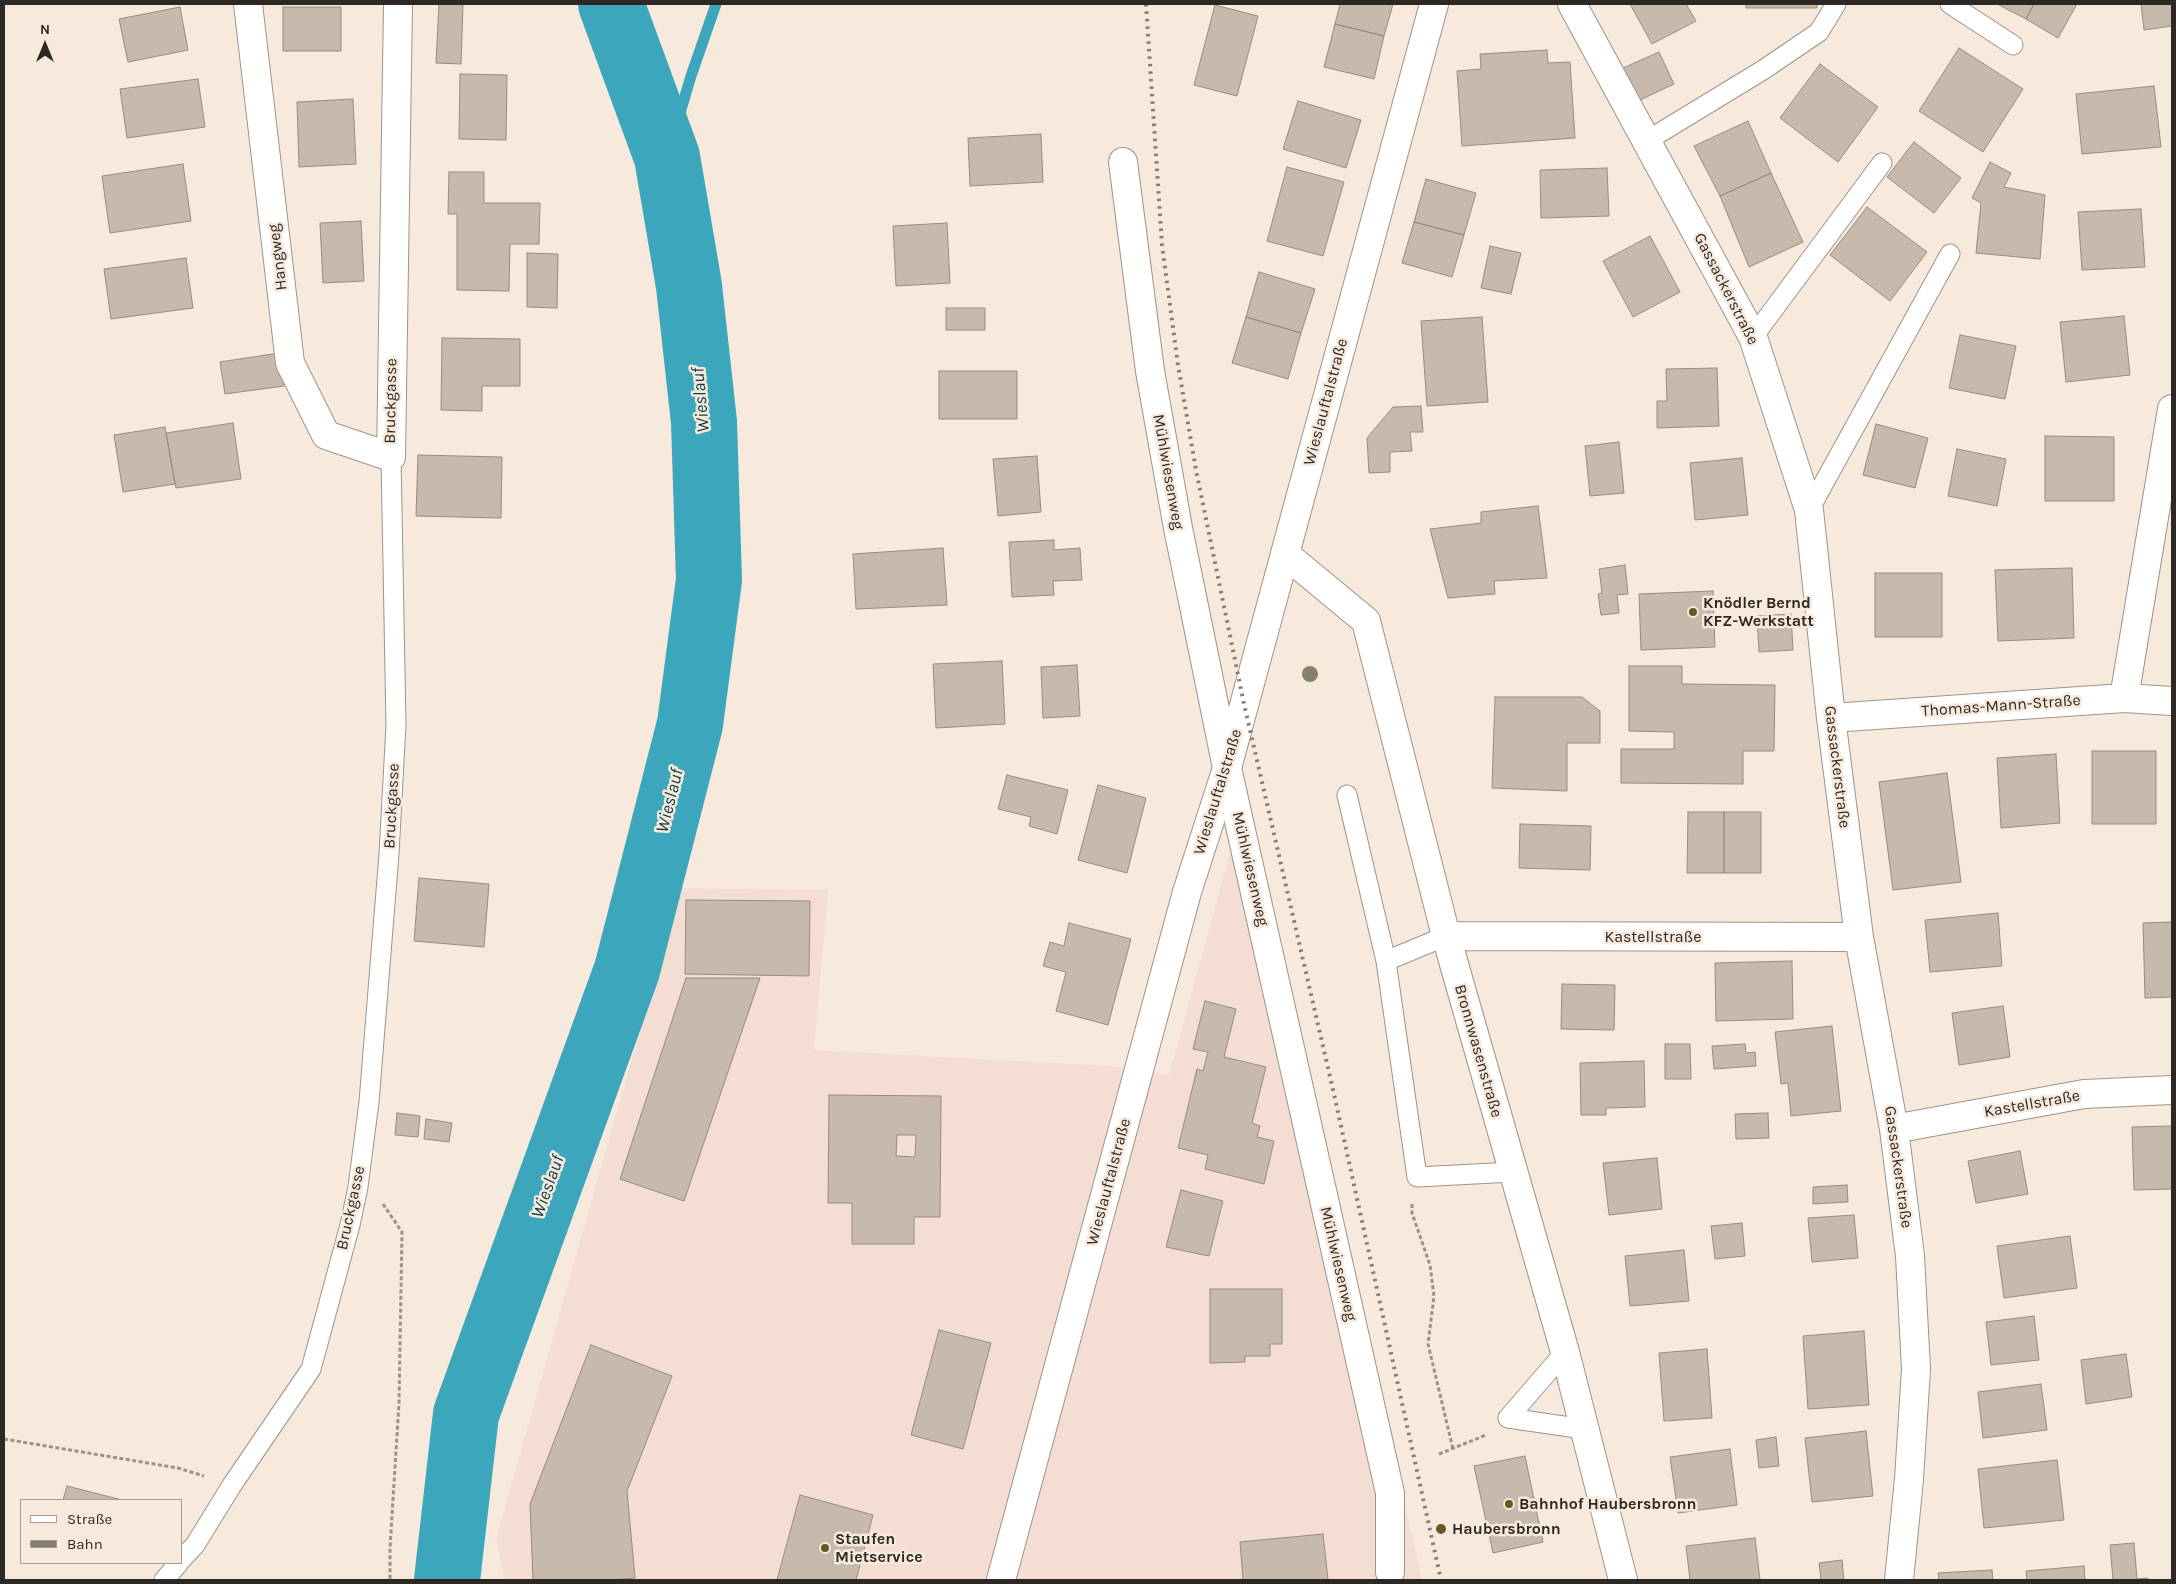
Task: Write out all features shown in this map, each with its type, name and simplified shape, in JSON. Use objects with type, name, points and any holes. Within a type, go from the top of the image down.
[{"type":"street","name":"Hangweg","points":[[248,4],[290,363],[326,435],[390,457]]},
{"type":"street","name":"Bruckgasse","points":[[390,457],[398,4]]},
{"type":"street","name":"Wieslauftalstraße","points":[[1001,1580],[1188,892],[1227,768],[1434,4]]},
{"type":"street","name":"Gassackerstraße","points":[[1572,4],[1648,140],[1753,337],[1809,510],[1831,718],[1859,937],[1894,1129],[1910,1256],[1916,1369],[1909,1479],[1899,1580]]},
{"type":"street","name":"Mühlwiesenweg","points":[[1123,162],[1150,371],[1178,528],[1227,768],[1390,1493],[1391,1576]]},
{"type":"street","points":[[2124,698],[2172,409]]},
{"type":"street","name":"Bronnwasenstraße","points":[[1285,554],[1366,621],[1446,936],[1565,1352],[1623,1580]]},
{"type":"street","name":"Thomas-Mann-Straße","points":[[1831,718],[2124,698],[2172,701]]},
{"type":"street","name":"Kastellstraße","points":[[1446,936],[1859,937]]},
{"type":"street","name":"Kastellstraße","points":[[1894,1129],[2084,1094],[2172,1090]]},
{"type":"lane","points":[[1648,140],[1763,70],[1819,32],[1836,4]]},
{"type":"lane","points":[[1950,4],[2013,45]]},
{"type":"lane","points":[[1753,337],[1882,163]]},
{"type":"lane","points":[[1809,510],[1950,254]]},
{"type":"lane","name":"Bruckgasse","points":[[182,1559],[194,1545],[232,1485],[311,1369],[348,1234],[358,1187],[369,1102],[389,854],[396,725],[390,457]]},
{"type":"lane","points":[[1347,794],[1386,961],[1417,1177],[1512,1172]]},
{"type":"lane","points":[[1386,961],[1446,936]]},
{"type":"lane","points":[[1508,1418],[1565,1352]]},
{"type":"lane","points":[[1508,1418],[1584,1429]]},
{"type":"lane","name":"Bruckgasse","points":[[164,1580],[177,1564]]},
{"type":"path","points":[[1417,1177],[1411,1196],[1412,1213],[1430,1265],[1434,1296],[1428,1344],[1453,1449]]},
{"type":"path","points":[[358,1187],[386,1206],[402,1232],[399,1403],[390,1548],[390,1580]]},
{"type":"path","points":[[1439,1454],[1483,1437],[1508,1418]]},
{"type":"path","points":[[4,1438],[178,1468],[232,1485]]},
{"type":"shaded area","points":[[1244,803],[1422,1580],[505,1580],[496,1539],[680,888],[828,890],[814,1050],[1110,1066],[1169,1075]]},
{"type":"building","points":[[439,4],[463,4],[461,64],[436,63]]},
{"type":"building","points":[[1340,4],[1393,4],[1384,36],[1335,24]]},
{"type":"building","points":[[1630,4],[1686,4],[1696,21],[1652,44]]},
{"type":"building","points":[[1746,4],[1817,4],[1817,8],[1746,8]]},
{"type":"building","points":[[1997,4],[2034,4],[2026,19]]},
{"type":"building","points":[[2034,4],[2077,4],[2058,38],[2026,19]]},
{"type":"building","points":[[2141,4],[2172,4],[2172,26],[2144,30]]},
{"type":"building","points":[[1215,5],[1258,16],[1237,96],[1194,85]]},
{"type":"building","points":[[180,7],[188,50],[128,62],[119,19]]},
{"type":"building","points":[[283,7],[341,7],[341,51],[283,51]]},
{"type":"building","points":[[1335,24],[1384,36],[1374,79],[1324,67]]},
{"type":"building","points":[[1959,48],[2023,89],[1983,152],[1919,111]]},
{"type":"building","points":[[1547,50],[1548,63],[1570,62],[1575,138],[1462,146],[1457,71],[1481,69],[1480,54]]},
{"type":"building","points":[[1659,52],[1674,84],[1638,101],[1623,68]]},
{"type":"building","points":[[1820,64],[1878,107],[1838,162],[1780,118]]},
{"type":"building","points":[[460,74],[507,75],[506,140],[459,139]]},
{"type":"building","points":[[198,79],[205,127],[127,138],[120,89]]},
{"type":"building","points":[[2154,86],[2161,147],[2082,154],[2076,94]]},
{"type":"building","points":[[353,99],[356,164],[299,167],[297,102]]},
{"type":"building","points":[[1298,101],[1361,120],[1346,168],[1283,149]]},
{"type":"building","points":[[1748,121],[1771,173],[1720,196],[1694,146]]},
{"type":"building","points":[[1041,134],[1043,182],[970,186],[968,138]]},
{"type":"building","points":[[1914,142],[1961,178],[1934,213],[1887,177]]},
{"type":"building","points":[[1990,162],[2011,173],[2004,187],[2045,195],[2040,259],[1976,253],[1981,203],[1972,198]]},
{"type":"building","points":[[183,164],[191,221],[110,233],[102,176]]},
{"type":"building","points":[[1287,167],[1344,182],[1323,256],[1267,241]]},
{"type":"building","points":[[1607,168],[1609,216],[1541,218],[1540,170]]},
{"type":"building","points":[[449,172],[484,172],[484,203],[540,203],[539,244],[510,244],[509,291],[457,290],[457,214],[448,214]]},
{"type":"building","points":[[1771,173],[1803,242],[1749,267],[1720,196]]},
{"type":"building","points":[[1426,179],[1476,193],[1464,235],[1414,222]]},
{"type":"building","points":[[1867,207],[1927,252],[1890,301],[1830,255]]},
{"type":"building","points":[[2141,209],[2145,267],[2082,270],[2078,212]]},
{"type":"building","points":[[361,221],[364,281],[323,283],[320,223]]},
{"type":"building","points":[[1414,222],[1464,235],[1452,277],[1402,263]]},
{"type":"building","points":[[947,223],[950,283],[896,286],[893,226]]},
{"type":"building","points":[[1650,236],[1680,292],[1633,317],[1603,261]]},
{"type":"building","points":[[1490,246],[1521,253],[1511,294],[1481,288]]},
{"type":"building","points":[[527,253],[558,254],[557,308],[527,307]]},
{"type":"building","points":[[186,258],[193,308],[111,319],[104,269]]},
{"type":"building","points":[[1259,272],[1315,289],[1301,333],[1246,317]]},
{"type":"building","points":[[946,308],[985,308],[985,330],[946,330]]},
{"type":"building","points":[[2124,316],[2130,375],[2066,382],[2060,322]]},
{"type":"building","points":[[1246,317],[1301,333],[1288,379],[1232,363]]},
{"type":"building","points":[[1482,317],[1488,402],[1427,406],[1421,321]]},
{"type":"building","points":[[1960,335],[2016,346],[2005,399],[1949,388]]},
{"type":"building","points":[[442,338],[520,339],[520,386],[482,386],[482,411],[441,410]]},
{"type":"building","points":[[279,353],[284,386],[225,394],[220,362]]},
{"type":"building","points":[[1717,368],[1719,426],[1657,428],[1657,401],[1667,401],[1666,369]]},
{"type":"building","points":[[939,371],[1017,371],[1017,419],[939,419]]},
{"type":"building","points":[[1421,406],[1423,432],[1410,432],[1412,451],[1390,452],[1390,472],[1369,473],[1367,438],[1393,407]]},
{"type":"building","points":[[233,423],[241,479],[176,488],[166,433]]},
{"type":"building","points":[[1876,424],[1928,438],[1915,488],[1863,475]]},
{"type":"building","points":[[165,427],[175,484],[123,492],[114,435]]},
{"type":"building","points":[[2045,436],[2114,437],[2114,501],[2045,501]]},
{"type":"building","points":[[1619,442],[1624,493],[1590,496],[1585,446]]},
{"type":"building","points":[[1957,449],[2006,459],[1997,506],[1948,496]]},
{"type":"building","points":[[418,455],[502,457],[501,518],[416,516]]},
{"type":"building","points":[[1037,456],[1041,512],[998,516],[993,459]]},
{"type":"building","points":[[1742,458],[1748,515],[1695,520],[1690,463]]},
{"type":"building","points":[[1538,506],[1547,578],[1494,581],[1495,594],[1448,598],[1430,529],[1481,523],[1481,512]]},
{"type":"building","points":[[1054,540],[1054,550],[1080,548],[1082,580],[1053,581],[1054,595],[1012,597],[1009,542]]},
{"type":"building","points":[[943,548],[947,605],[856,609],[853,554]]},
{"type":"building","points":[[1625,565],[1628,594],[1617,595],[1619,613],[1601,615],[1598,594],[1602,593],[1599,569]]},
{"type":"building","points":[[2072,568],[2074,638],[1998,641],[1995,570]]},
{"type":"building","points":[[1875,573],[1942,573],[1942,637],[1875,637]]},
{"type":"building","points":[[1713,591],[1715,647],[1641,650],[1639,594]]},
{"type":"building","points":[[1791,614],[1793,650],[1759,652],[1757,616]]},
{"type":"building","points":[[1002,661],[1005,724],[936,728],[933,664]]},
{"type":"building","points":[[1077,665],[1080,716],[1043,718],[1041,667]]},
{"type":"building","points":[[1629,666],[1682,666],[1682,684],[1775,685],[1774,751],[1743,751],[1743,784],[1621,783],[1621,749],[1674,749],[1674,732],[1629,731]]},
{"type":"building","points":[[1495,697],[1582,697],[1600,711],[1600,743],[1567,743],[1567,791],[1492,788]]},
{"type":"building","points":[[2092,751],[2156,751],[2156,824],[2092,824]]},
{"type":"building","points":[[2056,754],[2060,823],[2001,828],[1997,758]]},
{"type":"building","points":[[1947,773],[1961,882],[1893,890],[1879,782]]},
{"type":"building","points":[[1007,775],[1068,790],[1057,834],[1029,826],[1031,817],[998,809]]},
{"type":"building","points":[[1098,785],[1146,798],[1127,873],[1078,860]]},
{"type":"building","points":[[1688,812],[1724,812],[1724,873],[1687,873]]},
{"type":"building","points":[[1724,812],[1761,812],[1761,873],[1724,873]]},
{"type":"building","points":[[1520,824],[1591,826],[1590,870],[1519,868]]},
{"type":"building","points":[[419,878],[489,884],[484,947],[414,941]]},
{"type":"building","points":[[686,900],[810,901],[809,976],[685,974]]},
{"type":"building","points":[[1998,913],[2002,966],[1930,972],[1925,920]]},
{"type":"building","points":[[2172,922],[2172,997],[2145,998],[2143,923]]},
{"type":"building","points":[[1069,923],[1131,939],[1108,1025],[1056,1011],[1066,972],[1043,966],[1050,942],[1064,946]]},
{"type":"building","points":[[1792,961],[1793,1019],[1716,1021],[1715,963]]},
{"type":"building","points":[[686,978],[760,978],[684,1201],[620,1179]]},
{"type":"building","points":[[1562,984],[1615,985],[1614,1030],[1561,1029]]},
{"type":"building","points":[[1205,1001],[1236,1009],[1224,1057],[1266,1067],[1252,1123],[1260,1126],[1257,1137],[1274,1141],[1264,1184],[1205,1169],[1208,1155],[1178,1148],[1197,1069],[1203,1071],[1208,1052],[1193,1049]]},
{"type":"building","points":[[2003,1006],[2010,1057],[1959,1065],[1952,1013]]},
{"type":"building","points":[[1832,1026],[1841,1111],[1791,1116],[1788,1083],[1781,1084],[1775,1032]]},
{"type":"building","points":[[1665,1044],[1690,1044],[1691,1079],[1665,1079]]},
{"type":"building","points":[[1745,1044],[1746,1053],[1755,1052],[1756,1066],[1714,1069],[1712,1046]]},
{"type":"building","points":[[1644,1061],[1645,1107],[1606,1108],[1606,1115],[1581,1115],[1580,1063]]},
{"type":"building","points":[[829,1095],[941,1096],[940,1217],[914,1217],[914,1244],[852,1244],[852,1203],[828,1203]],"holes":[[[897,1135],[916,1135],[915,1157],[896,1156]]]},
{"type":"building","points":[[397,1113],[420,1116],[418,1137],[395,1135]]},
{"type":"building","points":[[1768,1113],[1769,1138],[1736,1139],[1735,1114]]},
{"type":"building","points":[[426,1119],[452,1123],[449,1142],[424,1139]]},
{"type":"building","points":[[2172,1126],[2172,1189],[2134,1190],[2132,1127]]},
{"type":"building","points":[[2020,1151],[2028,1194],[1976,1203],[1968,1161]]},
{"type":"building","points":[[1657,1158],[1662,1209],[1609,1215],[1603,1163]]},
{"type":"building","points":[[1847,1185],[1848,1202],[1813,1204],[1813,1187]]},
{"type":"building","points":[[1181,1190],[1223,1201],[1209,1256],[1166,1247]]},
{"type":"building","points":[[1854,1215],[1858,1258],[1812,1262],[1808,1218]]},
{"type":"building","points":[[1742,1223],[1745,1256],[1715,1259],[1711,1226]]},
{"type":"building","points":[[2070,1236],[2077,1288],[2004,1298],[1997,1246]]},
{"type":"building","points":[[1684,1250],[1689,1301],[1630,1306],[1625,1256]]},
{"type":"building","points":[[1210,1289],[1282,1289],[1282,1344],[1270,1344],[1270,1356],[1245,1356],[1245,1362],[1210,1363]]},
{"type":"building","points":[[2034,1316],[2039,1360],[1991,1365],[1986,1322]]},
{"type":"building","points":[[939,1330],[991,1343],[963,1449],[911,1435]]},
{"type":"building","points":[[1864,1331],[1869,1405],[1808,1409],[1803,1336]]},
{"type":"building","points":[[591,1345],[672,1376],[627,1491],[635,1578],[612,1580],[533,1580],[530,1504]]},
{"type":"building","points":[[1707,1349],[1712,1418],[1664,1421],[1659,1353]]},
{"type":"building","points":[[2126,1354],[2132,1397],[2086,1404],[2081,1360]]},
{"type":"building","points":[[2041,1384],[2047,1430],[1983,1438],[1978,1392]]},
{"type":"building","points":[[1866,1431],[1873,1496],[1812,1502],[1805,1438]]},
{"type":"building","points":[[1776,1437],[1779,1466],[1759,1468],[1756,1440]]},
{"type":"building","points":[[1730,1449],[1737,1505],[1678,1513],[1670,1457]]},
{"type":"building","name":"Bahnhof Haubersbronn","points":[[1525,1456],[1543,1542],[1493,1553],[1474,1466]]},
{"type":"building","points":[[2057,1460],[2064,1520],[1984,1528],[1978,1469]]},
{"type":"building","points":[[67,1486],[118,1499],[63,1499]]},
{"type":"building","name":"Staufen Mietservice","points":[[800,1495],[873,1515],[856,1580],[777,1580]]},
{"type":"building","points":[[1323,1534],[1328,1580],[1243,1580],[1240,1542]]},
{"type":"building","points":[[1755,1538],[1760,1580],[1690,1580],[1686,1546]]},
{"type":"building","points":[[2134,1543],[2137,1579],[2148,1578],[2148,1580],[2113,1580],[2110,1545]]},
{"type":"building","points":[[1842,1560],[1844,1580],[1821,1580],[1819,1563]]},
{"type":"building","points":[[2084,1566],[2085,1580],[2027,1580],[2026,1571]]},
{"type":"building","points":[[1992,1570],[1993,1580],[1939,1580],[1938,1573]]},
{"type":"waterway","name":"Wieslauf","points":[[447,1580],[466,1414],[627,970],[690,724],[709,580],[704,422],[689,286],[667,157],[611,4]]},
{"type":"waterway","points":[[667,157],[691,76],[716,4]]},
{"type":"railway","points":[[1146,4],[1162,245],[1178,365],[1196,470],[1244,704],[1334,1094],[1441,1580]]},
{"type":"place","name":"Knödler Bernd KFZ-Werkstatt","points":[[1693,612]]},
{"type":"place","name":"Bahnhof Haubersbronn","points":[[1509,1504]]},
{"type":"place","name":"Haubersbronn","points":[[1441,1529]]},
{"type":"place","name":"Staufen Mietservice","points":[[825,1548]]}]
